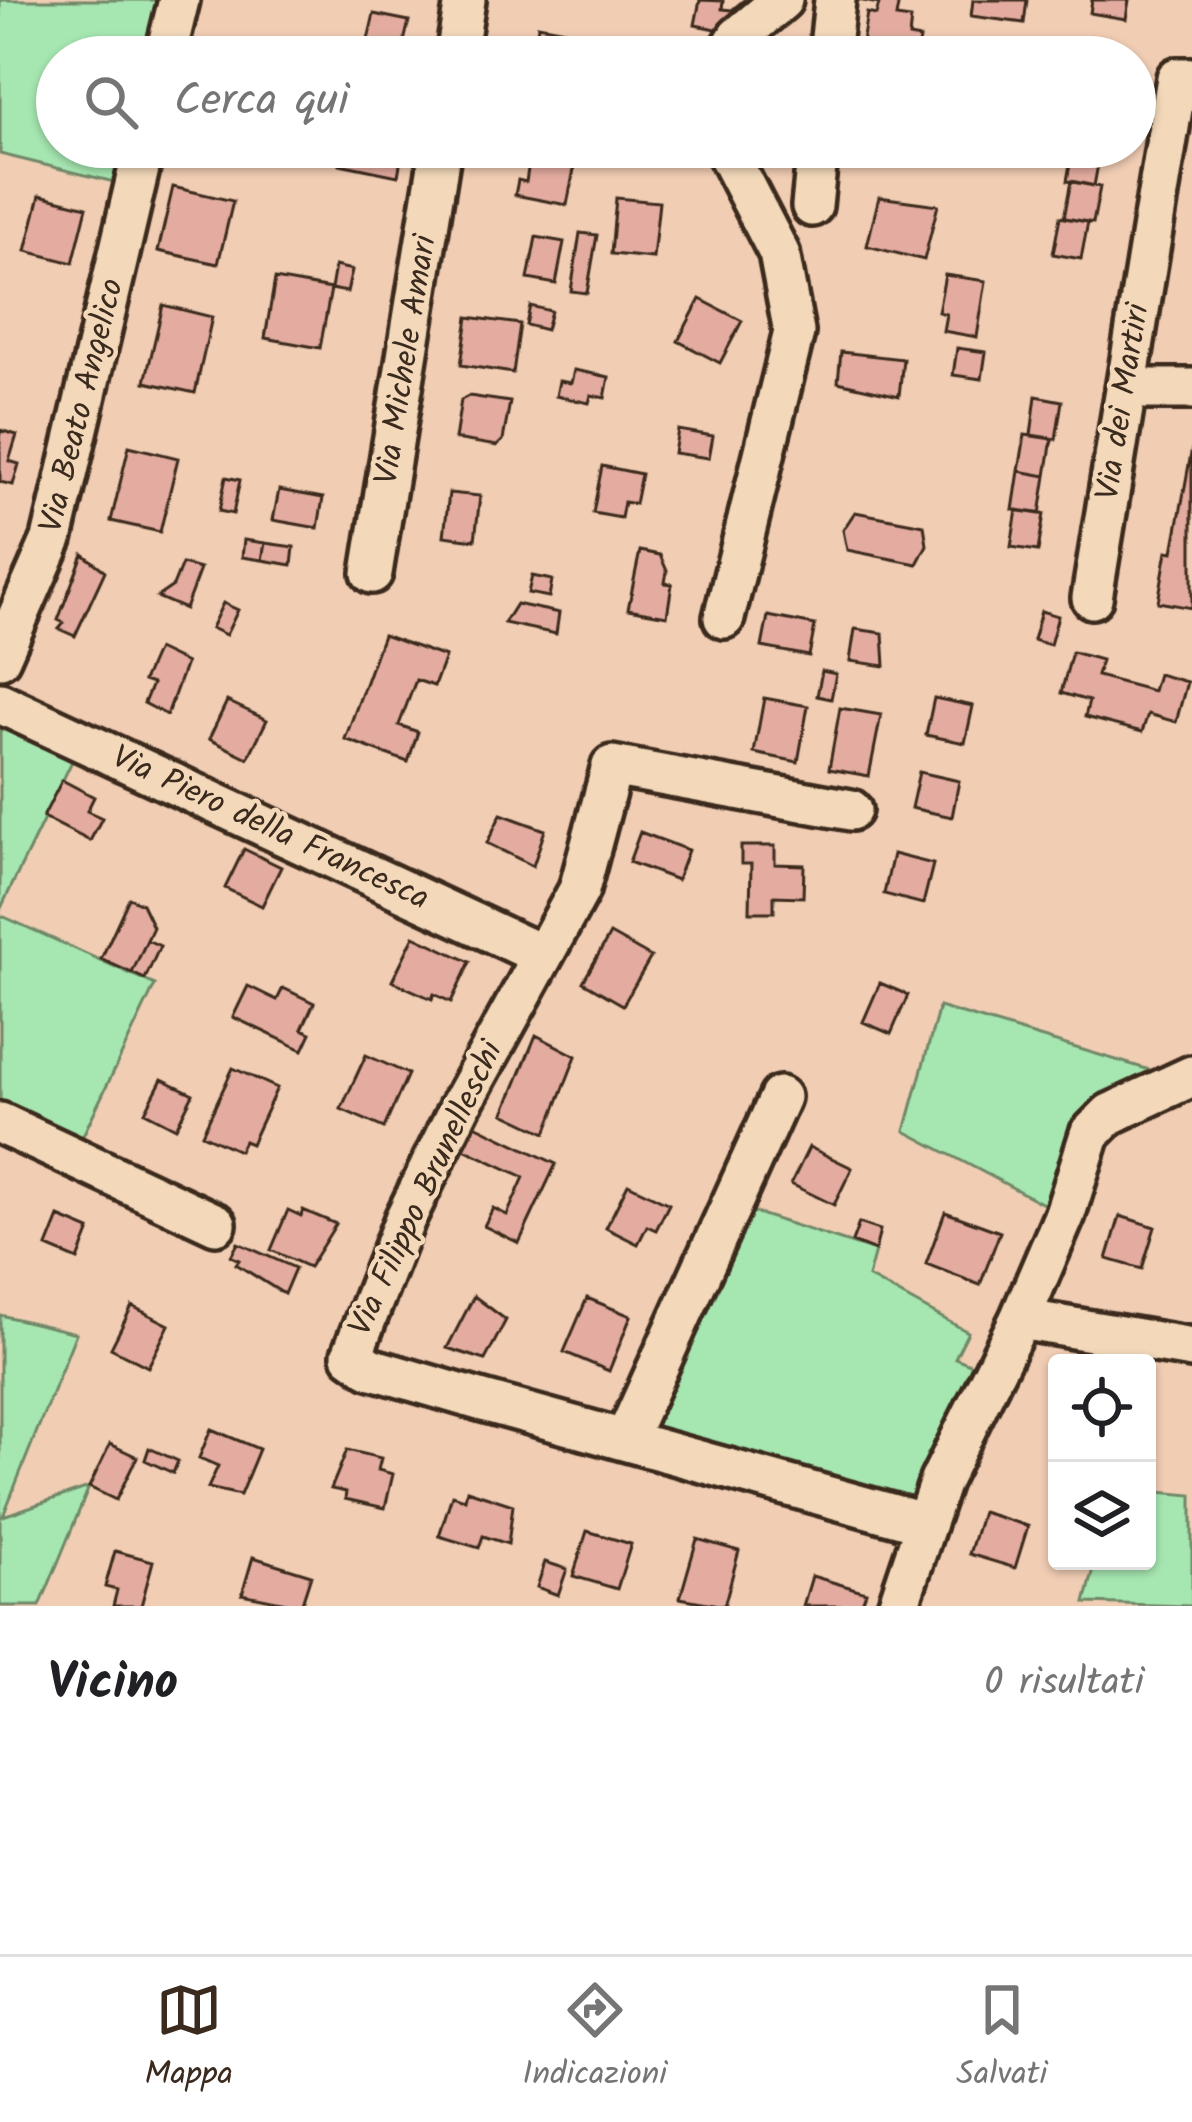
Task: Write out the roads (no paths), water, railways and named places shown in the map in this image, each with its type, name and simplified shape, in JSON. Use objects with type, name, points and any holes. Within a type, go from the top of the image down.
[{"type":"street","points":[[171,36],[179,0]]},
{"type":"street","points":[[459,36],[465,0]]},
{"type":"street","points":[[739,36],[782,0]]},
{"type":"street","points":[[831,36],[835,0]]},
{"type":"street","name":"Via dei Martiri","points":[[1092,598],[1177,78],[1192,78]]},
{"type":"street","name":"Via Beato Angelico","points":[[0,658],[52,539],[139,168]]},
{"type":"street","name":"Via Michele Amari","points":[[372,573],[438,168]]},
{"type":"street","points":[[724,618],[794,332],[783,264],[735,168]]},
{"type":"street","points":[[812,206],[816,168]]},
{"type":"street","points":[[1126,389],[1192,388]]},
{"type":"street","name":"Via Piero della Francesca","points":[[0,703],[539,954]]},
{"type":"street","name":"Via Filippo Brunelleschi","points":[[851,810],[612,766],[579,890],[539,954],[405,1219],[352,1355],[370,1367],[923,1523]]},
{"type":"street","points":[[898,1606],[923,1523],[1065,1214],[1090,1133],[1110,1114],[1192,1076]]},
{"type":"street","points":[[625,1440],[780,1097]]},
{"type":"street","points":[[0,1123],[216,1224]]},
{"type":"street","points":[[1020,1319],[1192,1348]]}]
